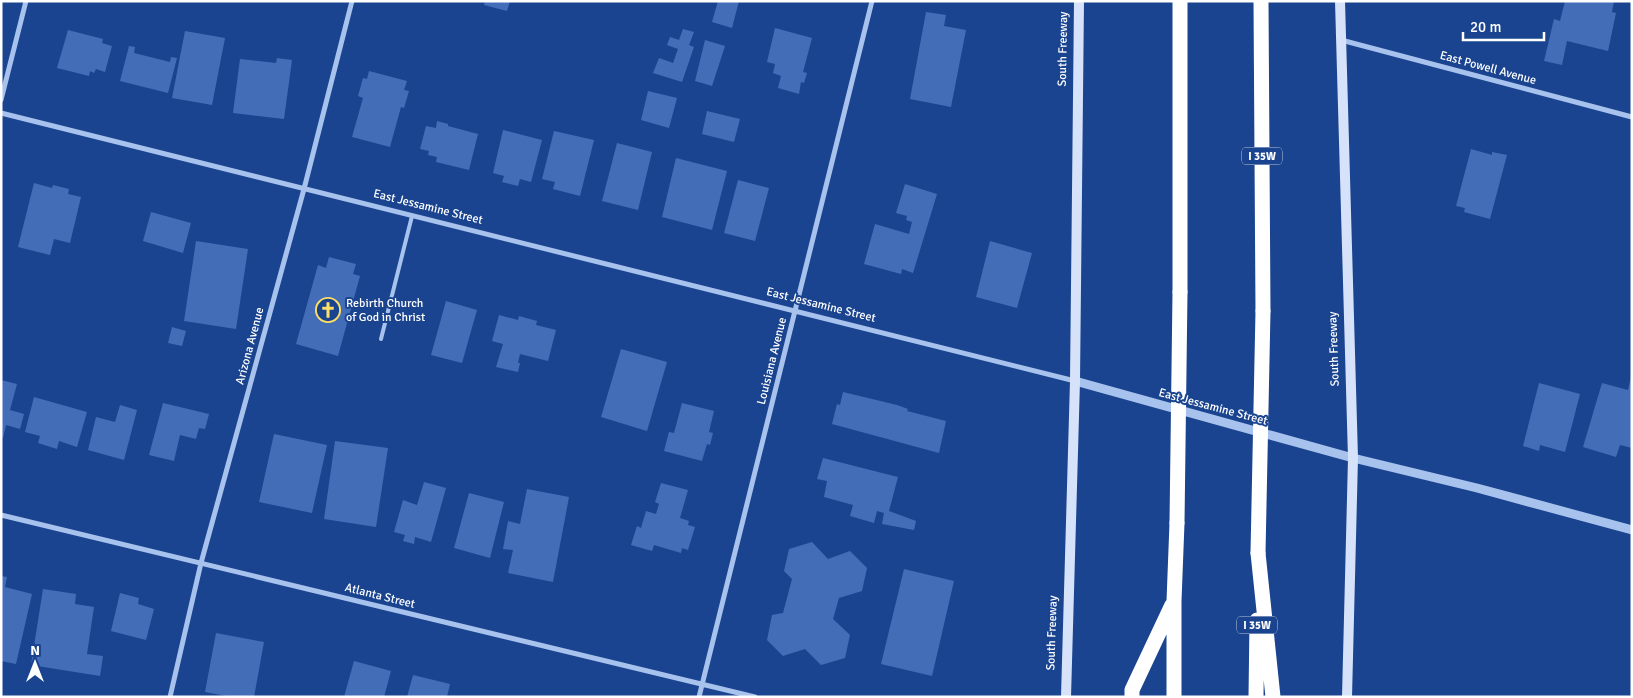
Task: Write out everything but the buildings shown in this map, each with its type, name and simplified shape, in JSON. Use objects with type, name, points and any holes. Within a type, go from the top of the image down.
[{"type":"highway","points":[[1174,697],[1180,292],[1180,1]]},
{"type":"highway","name":"I 35W","points":[[1256,697],[1263,311],[1261,1]]},
{"type":"highway","points":[[1258,554],[1274,697]]},
{"type":"highway","points":[[1132,697],[1132,690],[1174,601]]},
{"type":"main road","name":"South Freeway","points":[[1066,697],[1075,381],[1079,1]]},
{"type":"main road","name":"South Freeway","points":[[1340,1],[1353,458],[1347,697]]},
{"type":"street","points":[[1,100],[26,1]]},
{"type":"street","name":"Arizona Avenue","points":[[170,697],[201,563],[304,189],[352,1]]},
{"type":"street","name":"Louisiana Avenue","points":[[699,697],[872,1]]},
{"type":"street","name":"East Powell Avenue","points":[[1340,40],[1632,117]]},
{"type":"street","name":"East Jessamine Street","points":[[1,113],[1075,381],[1353,458],[1477,488],[1632,530]]},
{"type":"street","name":"Atlanta Street","points":[[1,515],[755,697]]},
{"type":"lane","points":[[382,339],[412,216]]},
{"type":"place","name":"Rebirth Church of God in Christ","points":[[328,310]]}]
